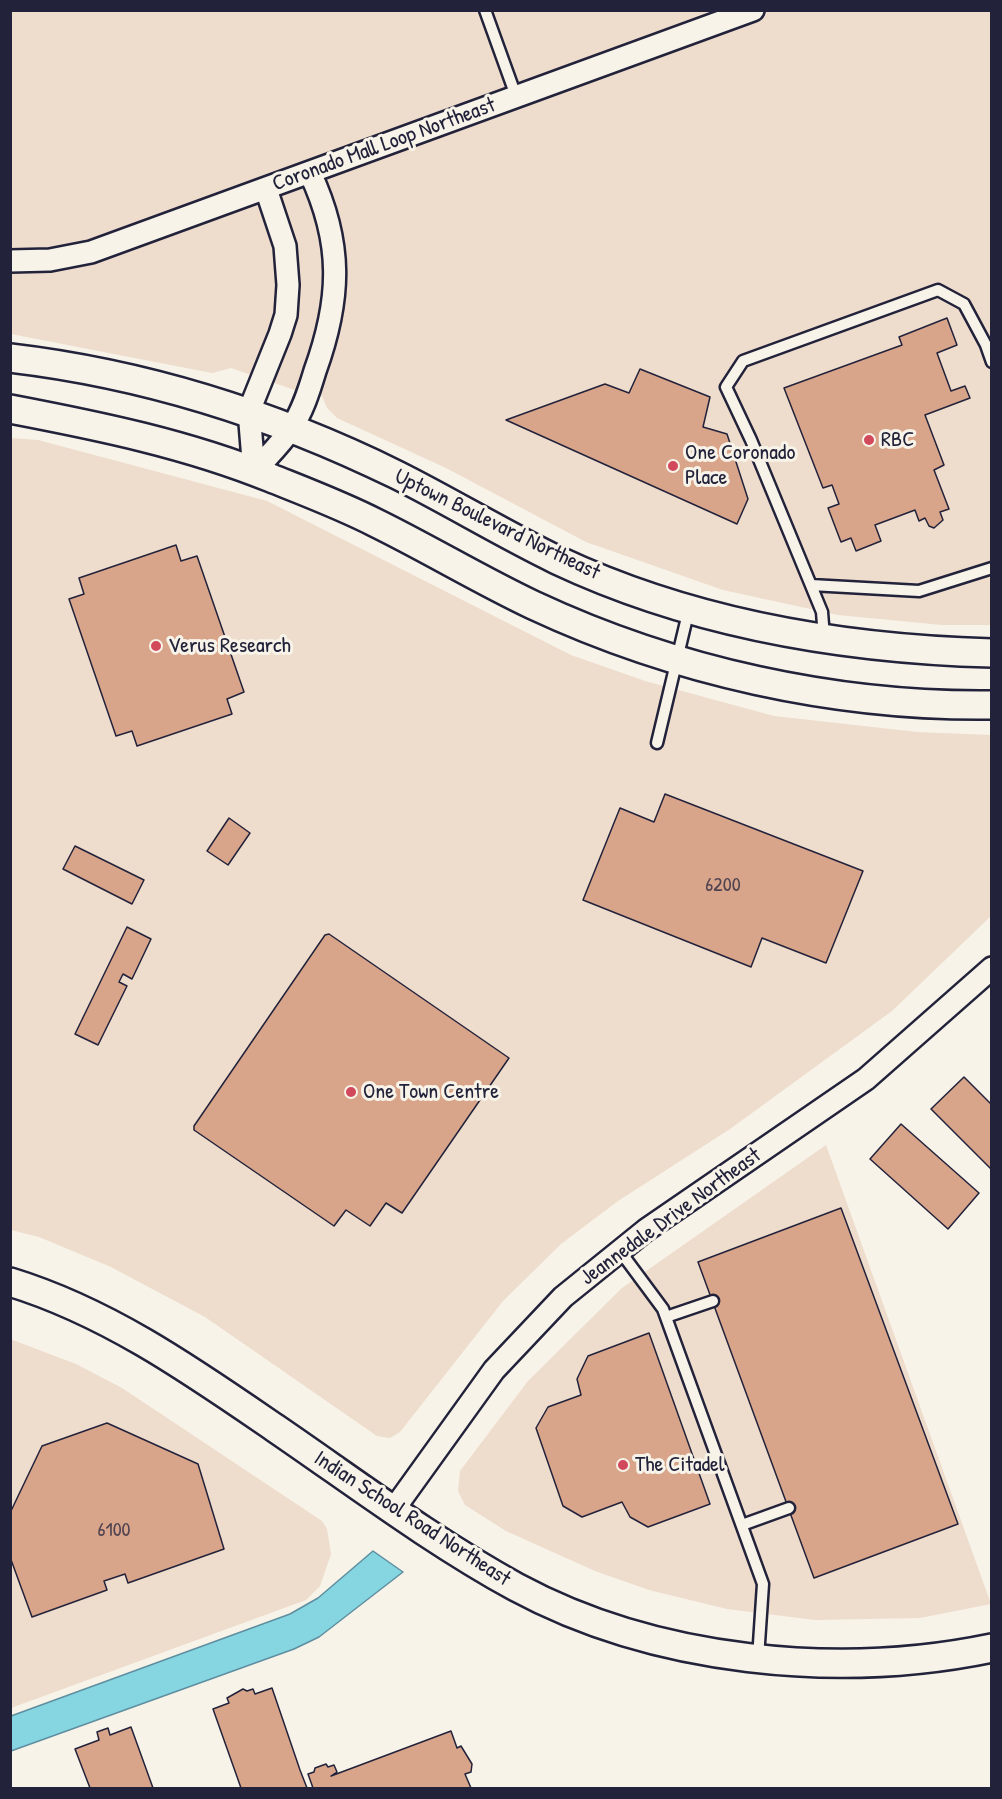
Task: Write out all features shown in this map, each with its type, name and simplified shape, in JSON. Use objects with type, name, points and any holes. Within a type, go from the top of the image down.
[{"type":"street","name":"Coronado Mall Loop Northeast","points":[[10,261],[50,260],[91,252],[753,10]]},
{"type":"street","points":[[254,472],[291,429],[309,389],[328,335],[337,279],[321,196],[310,173]]},
{"type":"street","points":[[254,472],[249,411],[286,315],[288,285],[285,246],[266,189]]},
{"type":"street","name":"Uptown Boulevard Northeast","points":[[10,358],[149,382],[249,411],[395,474],[558,560],[647,595],[741,624],[824,640],[945,652],[992,653]]},
{"type":"street","points":[[10,409],[135,434],[254,472],[374,522],[534,605],[637,646],[733,675],[837,695],[945,705],[992,705]]},
{"type":"street","name":"Jeannedale Drive Northeast","points":[[394,1509],[494,1370],[563,1297],[645,1230],[866,1079],[992,968]]},
{"type":"street","name":"Indian School Road Northeast","points":[[10,1282],[41,1291],[109,1322],[177,1360],[479,1566],[564,1610],[631,1633],[706,1651],[787,1662],[867,1662],[947,1657],[992,1648]]},
{"type":"lane","points":[[485,10],[516,96]]},
{"type":"lane","points":[[824,640],[822,612],[751,440],[726,387],[743,361],[938,290],[964,304],[986,345],[992,362]]},
{"type":"lane","points":[[811,585],[919,591],[992,568]]},
{"type":"lane","points":[[657,743],[689,608]]},
{"type":"lane","points":[[620,1251],[666,1317],[763,1584],[758,1658]]},
{"type":"lane","points":[[666,1317],[712,1301]]},
{"type":"lane","points":[[742,1525],[789,1508]]},
{"type":"shaded area","points":[[10,11],[991,11],[991,625],[942,625],[838,615],[723,590],[586,542],[446,468],[337,418],[327,408],[322,396],[315,397],[231,368],[212,373],[11,334]]},
{"type":"shaded area","points":[[10,438],[38,440],[267,501],[571,655],[645,681],[774,716],[917,732],[991,735],[991,916],[892,1011],[730,1129],[618,1201],[561,1244],[503,1301],[400,1432],[390,1438],[377,1436],[205,1317],[111,1267],[39,1237],[11,1230]]},
{"type":"shaded area","points":[[826,1145],[991,1604],[920,1618],[815,1620],[727,1609],[649,1590],[595,1571],[506,1531],[465,1505],[458,1491],[460,1471],[528,1381],[622,1288]]},
{"type":"shaded area","points":[[10,1339],[76,1364],[122,1388],[322,1521],[327,1529],[331,1554],[320,1586],[306,1600],[11,1708]]},
{"type":"water","points":[[373,1551],[403,1572],[319,1637],[294,1649],[11,1751],[11,1716],[290,1614],[318,1598]]},
{"type":"building","name":"RBC","points":[[947,318],[957,345],[937,353],[951,391],[965,386],[970,398],[925,415],[944,465],[934,470],[949,509],[940,512],[943,520],[934,528],[929,526],[925,518],[919,521],[915,510],[875,525],[881,541],[856,551],[851,538],[841,542],[828,508],[839,504],[832,485],[823,488],[784,388],[902,345],[899,337]]},
{"type":"building","name":"One Coronado Place","points":[[640,369],[710,397],[703,427],[727,434],[748,499],[737,524],[506,420],[605,384],[629,393]]},
{"type":"building","name":"Verus Research","points":[[176,545],[181,561],[197,556],[244,692],[227,699],[232,714],[137,746],[132,731],[116,736],[69,599],[84,594],[79,578]]},
{"type":"building","points":[[665,794],[863,871],[826,963],[762,938],[751,967],[583,900],[620,808],[654,822]]},
{"type":"building","points":[[229,818],[250,833],[228,865],[207,851]]},
{"type":"building","points":[[75,846],[144,880],[132,904],[63,869]]},
{"type":"building","points":[[127,927],[151,939],[132,979],[123,974],[119,982],[127,986],[98,1045],[75,1034]]},
{"type":"building","name":"One Town Centre","points":[[329,934],[509,1058],[402,1213],[386,1203],[370,1226],[346,1210],[334,1226],[194,1130],[194,1126],[325,935]]},
{"type":"building","points":[[964,1077],[992,1105],[992,1170],[931,1109]]},
{"type":"building","points":[[901,1124],[979,1193],[948,1229],[870,1159]]},
{"type":"building","points":[[841,1208],[958,1524],[814,1578],[698,1262]]},
{"type":"building","name":"The Citadel","points":[[649,1333],[710,1504],[648,1527],[630,1517],[622,1502],[582,1517],[563,1506],[536,1428],[548,1407],[581,1395],[577,1379],[588,1356]]},
{"type":"building","points":[[107,1423],[198,1464],[224,1549],[128,1583],[125,1574],[104,1581],[107,1590],[32,1617],[10,1557],[10,1513],[42,1446]]},
{"type":"building","points":[[272,1688],[307,1788],[241,1788],[213,1709],[229,1703],[227,1698],[243,1689],[247,1691],[253,1689],[255,1694]]},
{"type":"building","points":[[131,1727],[153,1788],[90,1788],[75,1749],[99,1740],[97,1732],[108,1728],[110,1735]]},
{"type":"building","points":[[451,1731],[457,1748],[461,1746],[472,1764],[471,1772],[465,1774],[471,1788],[313,1788],[308,1774],[314,1772],[315,1768],[326,1764],[328,1767],[334,1765],[337,1772],[331,1776]]},
{"type":"place","name":"RBC","points":[[869,440]]},
{"type":"place","name":"One Coronado Place","points":[[673,466]]},
{"type":"place","name":"Verus Research","points":[[156,646]]},
{"type":"place","name":"One Town Centre","points":[[351,1092]]},
{"type":"place","name":"The Citadel","points":[[623,1465]]}]
